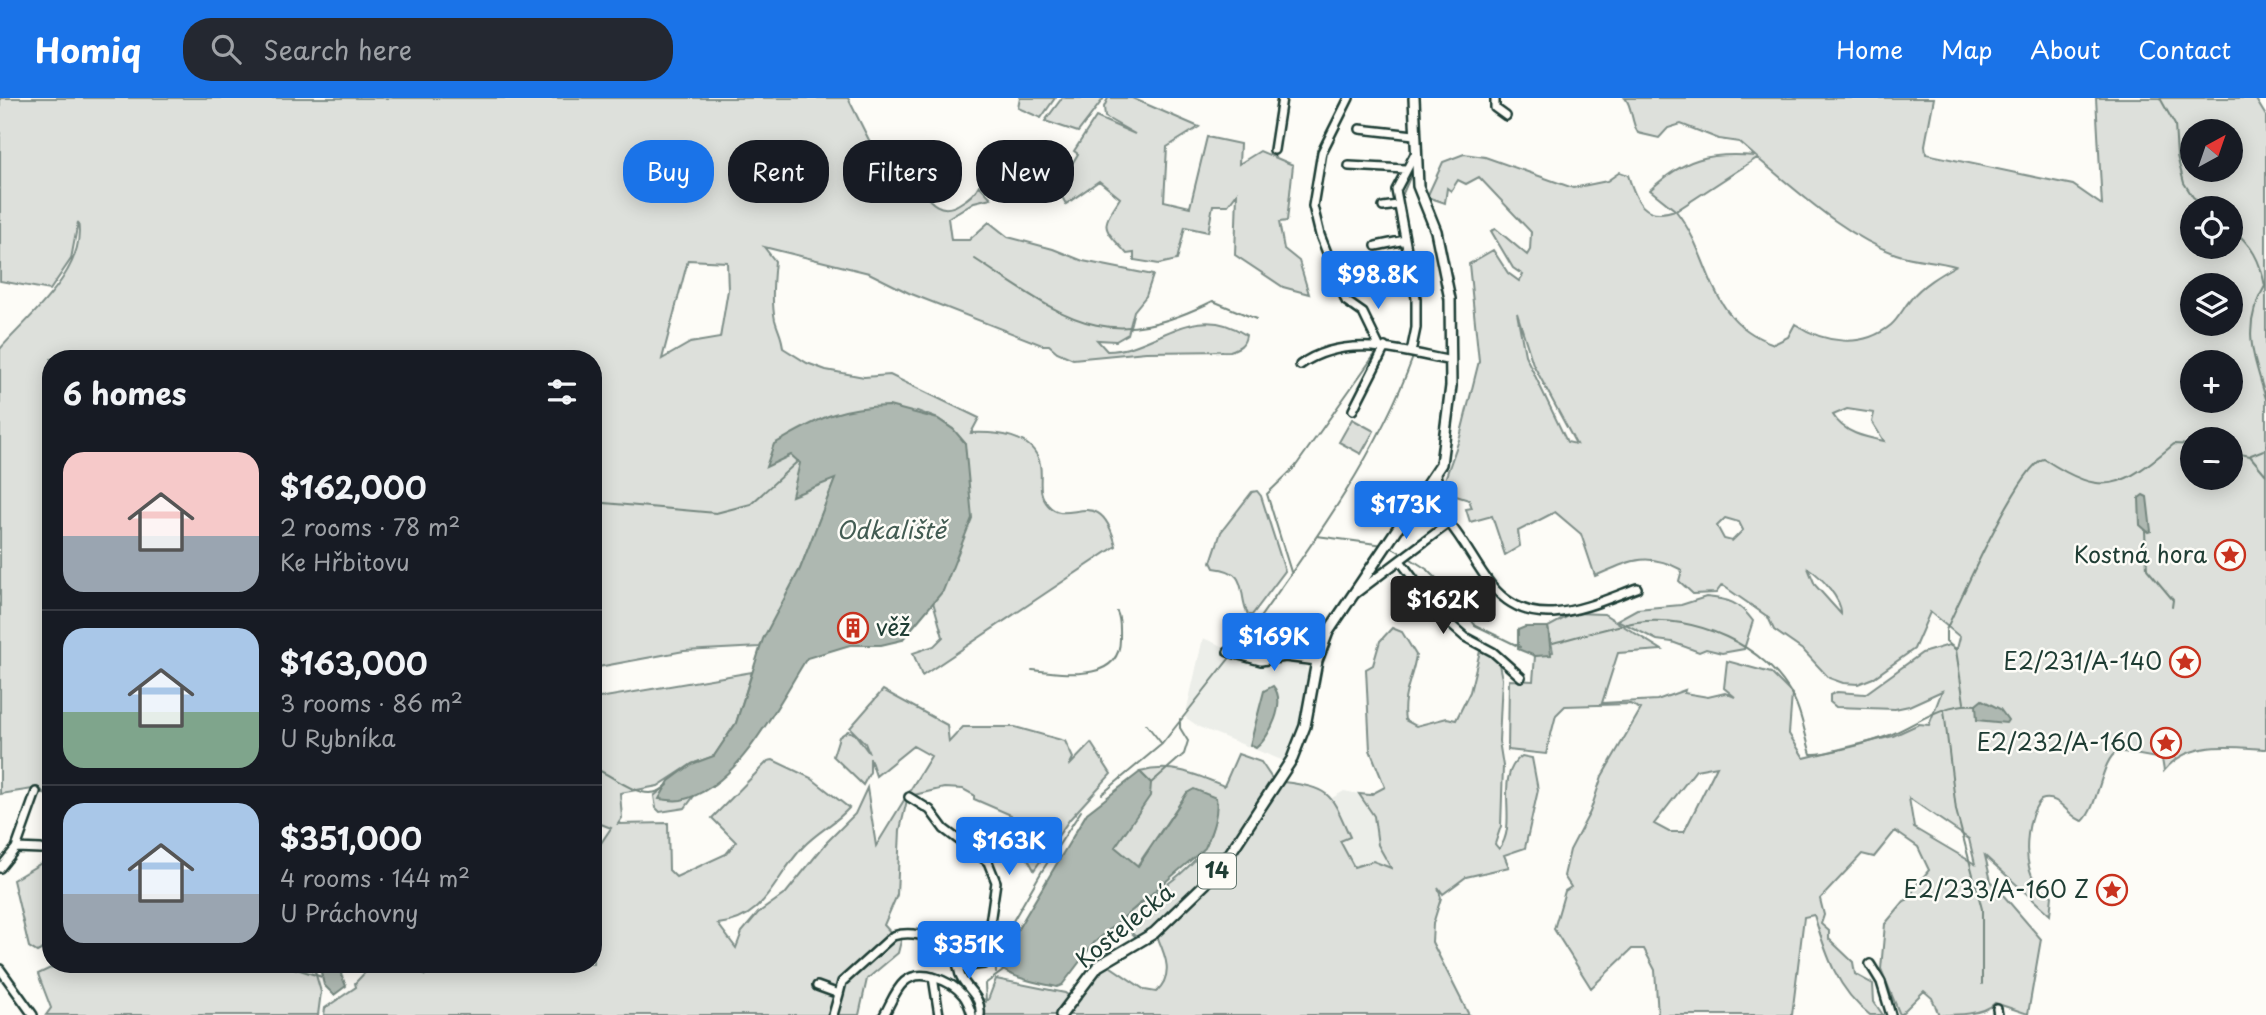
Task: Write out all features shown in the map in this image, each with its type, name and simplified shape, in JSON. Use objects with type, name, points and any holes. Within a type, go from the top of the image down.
[{"type":"main road","name":"14","points":[[1317,660],[1328,632],[1441,464],[1451,361],[1450,299],[1436,231],[1418,186],[1414,98]]},
{"type":"main road","name":"Kostelecká","points":[[1061,1015],[1098,966],[1147,939],[1205,884],[1227,858],[1289,765],[1305,726],[1317,660]]},
{"type":"street","points":[[1274,150],[1282,98]]},
{"type":"street","points":[[1349,98],[1322,152],[1313,206],[1320,235],[1346,301],[1363,313],[1382,346]]},
{"type":"street","points":[[1495,98],[1495,108],[1506,116]]},
{"type":"street","points":[[1360,129],[1414,135]]},
{"type":"street","points":[[1411,352],[1416,328],[1416,298],[1396,190],[1405,169],[1415,155]]},
{"type":"street","points":[[1349,166],[1405,169]]},
{"type":"street","points":[[1383,207],[1397,205]]},
{"type":"street","points":[[1376,246],[1405,240]]},
{"type":"street","points":[[1353,410],[1382,346]]},
{"type":"street","points":[[1300,365],[1316,354],[1382,346],[1451,361]]},
{"type":"street","points":[[1436,475],[1449,523],[1497,591],[1515,606],[1533,614],[1571,611],[1637,588]]},
{"type":"street","points":[[1353,596],[1449,523]]},
{"type":"street","points":[[1401,562],[1442,617],[1465,637],[1493,652],[1521,677]]},
{"type":"street","points":[[1232,653],[1261,661],[1286,657],[1317,660]]},
{"type":"street","points":[[0,868],[16,848],[36,792]]},
{"type":"street","points":[[909,797],[930,810],[944,829],[988,862],[994,873],[996,882],[984,964],[959,967]]},
{"type":"street","points":[[16,848],[41,849]]},
{"type":"street","points":[[834,1015],[842,982],[890,938],[900,934],[925,937],[940,943],[959,967],[960,975],[979,1000],[980,1015]]},
{"type":"street","points":[[1870,964],[1881,982],[1891,1015]]},
{"type":"street","points":[[0,969],[33,1015]]},
{"type":"street","points":[[884,1015],[904,982],[915,976],[933,977],[962,993],[972,1015]]},
{"type":"street","points":[[933,977],[939,1015]]},
{"type":"street","points":[[817,986],[839,994]]},
{"type":"shaded area","points":[[0,98],[848,98],[869,140],[843,140],[843,203],[933,203],[942,208],[950,208],[962,203],[976,190],[976,202],[948,218],[951,240],[969,240],[989,222],[1008,237],[1053,249],[1083,261],[1153,275],[1146,296],[1134,311],[1128,334],[1116,341],[1097,340],[1107,351],[1125,349],[1191,324],[1209,322],[1227,325],[1246,335],[1241,346],[1230,351],[1146,352],[1073,359],[1049,345],[1042,345],[909,293],[869,273],[764,247],[775,261],[773,306],[783,348],[807,363],[826,370],[864,377],[890,375],[979,418],[971,433],[1001,434],[1022,441],[1036,454],[1040,464],[1041,490],[1048,505],[1056,511],[1093,511],[1101,516],[1109,527],[1116,546],[922,676],[913,653],[934,646],[943,637],[929,588],[953,429],[938,419],[917,411],[836,477],[800,569],[760,647],[684,651],[602,666],[602,350],[42,350],[42,791],[39,788],[0,794],[0,349],[40,307],[65,275],[74,257],[78,222],[71,259],[50,290],[0,281]],"holes":[[[688,260],[727,262],[728,290],[720,338],[690,343],[662,359]]]},
{"type":"shaded area","points":[[1020,98],[1055,98],[1041,118],[1018,108]]},
{"type":"shaded area","points":[[1062,98],[1104,98],[1078,132],[1045,121]]},
{"type":"shaded area","points":[[1108,98],[1132,98],[1199,127],[1167,147],[1164,201],[1190,207],[1207,137],[1240,144],[1239,164],[1260,151],[1293,165],[1287,221],[1279,222],[1284,249],[1299,261],[1309,294],[1283,287],[1235,255],[1237,193],[1228,205],[1213,205],[1208,232],[1185,227],[1177,260],[1159,264],[1134,260],[1134,253],[1127,254],[1107,227],[1109,216],[1120,198],[1099,181],[1074,198],[1074,160],[1078,154],[1074,151],[1096,117],[1135,134],[1105,117],[1104,107]]},
{"type":"shaded area","points":[[1625,98],[1934,98],[1925,145],[1926,154],[2073,185],[2102,205],[2096,98],[2255,98],[2266,116],[2266,749],[2224,747],[2197,750],[2174,761],[2164,771],[2162,759],[2118,751],[2108,763],[2093,805],[2083,821],[2053,800],[2041,800],[2032,817],[2027,851],[2028,863],[2035,881],[2052,896],[2050,915],[1985,856],[1991,881],[2041,939],[2028,1014],[1995,1003],[1977,1012],[1939,1015],[1932,998],[1924,991],[1900,1015],[1881,969],[1885,924],[1904,901],[1911,898],[1914,888],[1929,870],[1918,847],[1895,831],[1874,857],[1862,854],[1820,899],[1824,915],[1821,924],[1829,931],[1829,939],[1853,962],[1855,974],[1873,984],[1874,1002],[1883,1015],[1870,1015],[1841,983],[1828,957],[1814,915],[1804,917],[1792,1015],[1658,1015],[1655,970],[1644,949],[1632,949],[1591,988],[1554,929],[1565,891],[1571,887],[1564,876],[1570,850],[1590,812],[1602,776],[1641,709],[1630,704],[1565,706],[1556,715],[1546,754],[1508,750],[1509,680],[1533,681],[1535,656],[1553,652],[1548,627],[1574,613],[1604,614],[1662,650],[1618,653],[1602,703],[1657,700],[1685,690],[1684,693],[1708,697],[1725,693],[1735,697],[1724,688],[1727,661],[1771,673],[1792,694],[1789,734],[1804,758],[1893,736],[1919,724],[1929,725],[1942,691],[1909,706],[1895,709],[1836,707],[1830,702],[1830,695],[1837,692],[1865,694],[1922,653],[1949,645],[1957,649],[1960,637],[1930,612],[1914,649],[1873,678],[1858,684],[1843,683],[1829,678],[1804,651],[1774,630],[1768,617],[1722,585],[1716,593],[1693,594],[1679,581],[1682,570],[1648,560],[1628,562],[1595,576],[1581,534],[1555,512],[1518,531],[1520,546],[1505,555],[1492,516],[1470,522],[1466,509],[1472,508],[1469,500],[1453,495],[1443,485],[1460,437],[1479,361],[1469,264],[1493,250],[1508,273],[1519,281],[1523,275],[1513,268],[1491,231],[1496,229],[1527,255],[1531,232],[1479,177],[1466,184],[1458,180],[1451,191],[1447,188],[1445,203],[1427,197],[1443,162],[1464,154],[1485,157],[1573,188],[1607,181],[1620,172],[1628,175],[1634,193],[1643,206],[1649,211],[1664,213],[1675,210],[1650,190],[1686,164],[1724,155],[1755,156],[1739,142],[1719,139],[1681,124],[1668,128],[1659,138],[1638,133]],"holes":[[[1757,158],[1823,212],[1877,246],[1903,256],[1955,266],[1920,289],[1894,322],[1880,333],[1868,338],[1843,341],[1818,336],[1795,324],[1788,337],[1774,344],[1752,333],[1735,320],[1723,304],[1698,249],[1676,211]],[[1517,313],[1533,364],[1576,444],[1567,442],[1525,355]],[[1847,409],[1874,413],[1872,422],[1884,441],[1862,436],[1833,415]],[[1725,518],[1739,522],[1743,530],[1732,541],[1724,539],[1717,526]],[[1808,568],[1830,589],[1841,614],[1815,585]],[[1717,766],[1684,832],[1669,832],[1654,824],[1696,770]],[[1909,798],[1969,839],[1975,864],[1914,828]]]},
{"type":"shaded area","points":[[1352,419],[1374,431],[1361,454],[1339,442]]},
{"type":"shaded area","points":[[1257,491],[1261,496],[1285,571],[1252,615],[1248,615],[1238,578],[1225,570],[1214,568],[1211,562],[1221,532],[1252,492]]},
{"type":"shaded area","points":[[1706,597],[1732,603],[1753,621],[1744,649],[1722,653],[1706,649],[1699,652],[1672,642],[1657,640],[1617,620],[1637,609],[1681,605]]},
{"type":"shaded area","points":[[1392,628],[1402,632],[1416,655],[1404,711],[1405,720],[1416,726],[1447,718],[1456,720],[1470,692],[1481,647],[1498,659],[1502,679],[1499,741],[1503,766],[1501,826],[1495,844],[1499,849],[1507,826],[1509,776],[1513,765],[1522,756],[1532,758],[1538,790],[1525,848],[1504,855],[1509,867],[1466,877],[1443,894],[1438,887],[1441,898],[1433,924],[1432,942],[1469,1015],[1067,1015],[1097,973],[1108,965],[1145,990],[1156,992],[1162,986],[1167,966],[1157,936],[1222,872],[1283,782],[1311,787],[1328,796],[1350,837],[1340,841],[1354,867],[1373,861],[1391,868],[1378,845],[1374,816],[1359,794],[1370,795],[1385,787],[1370,750],[1366,669],[1373,665],[1380,641]]},
{"type":"shaded area","points":[[1203,638],[1239,653],[1259,656],[1294,654],[1309,672],[1298,727],[1284,761],[1199,727],[1185,717]]},
{"type":"shaded area","points":[[752,672],[736,723],[714,756],[692,764],[658,786],[620,793],[622,818],[618,824],[668,823],[669,870],[676,877],[726,854],[736,842],[712,818],[768,761],[773,760],[811,778],[849,808],[803,847],[759,905],[748,914],[718,924],[736,948],[742,932],[758,913],[786,893],[827,842],[855,814],[867,788],[876,846],[931,756],[913,746],[876,776],[870,758],[870,772],[863,785],[833,756],[839,737],[848,731],[855,734],[869,753],[865,743],[850,728],[883,690],[947,725],[949,742],[963,727],[1015,727],[1065,741],[1073,758],[1069,766],[1091,743],[1111,774],[1070,819],[1034,870],[1021,846],[1002,839],[1011,815],[974,799],[974,795],[963,789],[944,788],[914,795],[907,800],[900,830],[897,895],[884,925],[893,935],[902,937],[898,953],[867,979],[859,1015],[324,1015],[325,1008],[356,987],[355,983],[364,973],[426,973],[424,976],[426,973],[602,973],[602,842],[611,828],[602,824],[602,697]]},
{"type":"shaded area","points":[[1238,754],[1261,762],[1273,780],[1197,887],[1179,906],[1138,939],[1119,921],[1178,876],[1199,856],[1210,835],[1217,803],[1187,793],[1137,866],[1114,847],[1151,783],[1140,772],[1173,769],[1224,786]]},
{"type":"shaded area","points":[[682,773],[697,792],[685,808],[660,812],[656,808],[654,796]]},
{"type":"shaded area","points":[[1344,791],[1359,794],[1374,816],[1378,845],[1392,869],[1354,867],[1340,840],[1349,837],[1332,798]]},
{"type":"shaded area","points":[[42,863],[42,950],[37,952],[29,947],[13,880]]},
{"type":"shaded area","points":[[315,973],[321,992],[318,1015],[46,1015],[51,1008],[38,974]]},
{"type":"shaded area","points":[[996,979],[1069,996],[1056,1015],[983,1015],[981,999],[988,1000]]},
{"type":"water","name":"Odkaliště","points":[[889,406],[938,419],[954,430],[965,443],[972,518],[943,591],[902,640],[881,645],[850,645],[807,658],[754,742],[721,780],[702,793],[681,800],[659,799],[669,781],[692,764],[714,756],[736,723],[763,639],[800,569],[835,479],[792,496],[800,463],[791,455],[766,467],[774,444],[828,416],[855,409]]},
{"type":"water","points":[[2143,495],[2147,497],[2151,531],[2148,532],[2140,525],[2139,498]]},
{"type":"water","points":[[1525,627],[1548,627],[1551,655],[1535,656],[1518,649],[1518,630]]},
{"type":"water","points":[[1273,686],[1278,701],[1275,719],[1267,736],[1256,748],[1250,745],[1264,691]]},
{"type":"water","points":[[1982,700],[2000,709],[2008,720],[2006,723],[1977,720],[1976,705]]},
{"type":"water","points":[[1140,772],[1151,783],[1150,796],[1115,847],[1138,866],[1187,793],[1194,789],[1216,798],[1215,817],[1205,848],[1094,943],[1062,985],[1057,987],[1035,982],[1001,969],[1009,944],[1087,813]]},
{"type":"water","points":[[321,973],[341,973],[346,986],[334,995],[324,985]]},
{"type":"waterway","points":[[1419,114],[1420,98]]},
{"type":"waterway","points":[[2160,98],[2175,125],[2177,156],[2184,183],[2192,196]]},
{"type":"waterway","points":[[1420,137],[1420,159]]},
{"type":"waterway","points":[[1401,198],[1413,170]]},
{"type":"waterway","points":[[2243,240],[2261,268],[2265,286],[2257,301],[2251,329],[2254,355],[2266,399]]},
{"type":"waterway","points":[[975,259],[1062,313],[1088,323],[1114,327],[1143,326],[1176,317],[1213,301],[1256,319]]},
{"type":"waterway","points":[[1413,265],[1419,297]]},
{"type":"waterway","points":[[1291,572],[1267,494],[1295,467],[1378,350]]},
{"type":"waterway","points":[[1236,651],[1311,545],[1357,473],[1397,397],[1413,357]]},
{"type":"waterway","points":[[1964,703],[1956,650],[1946,641],[1946,630],[2006,507],[2034,466],[2044,459],[2083,480],[2112,483],[2140,470],[2174,444],[2180,444]]},
{"type":"waterway","points":[[2251,455],[2266,449]]},
{"type":"waterway","points":[[2243,455],[2250,456],[2266,475]]},
{"type":"waterway","points":[[602,503],[716,513],[751,504],[798,461]]},
{"type":"waterway","points":[[2145,531],[2147,569],[2173,600],[2172,607]]},
{"type":"waterway","points":[[1317,536],[1384,545]]},
{"type":"waterway","points":[[1389,546],[1403,554]]},
{"type":"waterway","points":[[1411,559],[1428,570],[1448,590],[1475,625],[1520,647]]},
{"type":"waterway","points":[[1032,670],[1088,672],[1111,663],[1118,653],[1120,638],[1117,612]]},
{"type":"waterway","points":[[1553,643],[1626,624],[1659,621],[1682,623],[1726,637],[1747,648],[1781,679],[1796,703],[1811,754],[1862,744],[1890,735],[1942,710],[1976,705]]},
{"type":"waterway","points":[[1102,794],[1162,744],[1232,655]]},
{"type":"waterway","points":[[1944,710],[1956,810],[1982,909],[1982,984]]},
{"type":"waterway","points":[[1151,783],[1184,754],[1188,741],[1180,728],[1180,719]]},
{"type":"waterway","points":[[1146,724],[1162,744]]},
{"type":"waterway","points":[[602,772],[640,792],[659,791],[668,785]]},
{"type":"waterway","points":[[996,973],[995,952],[1081,811]]},
{"type":"waterway","points":[[986,1002],[985,984],[1003,971]]},
{"type":"waterway","points":[[309,973],[322,977]]},
{"type":"place","name":"Kostná hora","points":[[2230,555]]},
{"type":"place","name":"věž","points":[[853,628]]},
{"type":"place","name":"E2/231/A-140","points":[[2185,662]]},
{"type":"place","name":"E2/232/A-160","points":[[2166,743]]},
{"type":"place","name":"E2/233/A-160 Z","points":[[2112,890]]}]
